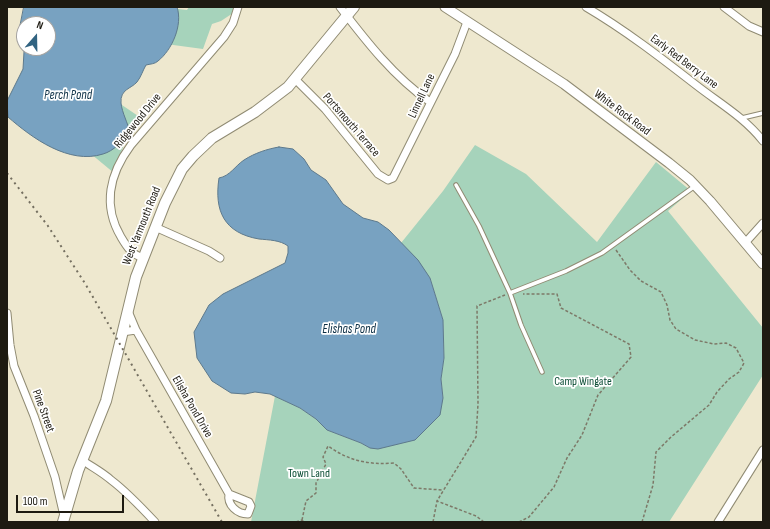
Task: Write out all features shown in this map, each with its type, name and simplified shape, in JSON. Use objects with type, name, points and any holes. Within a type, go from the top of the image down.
[{"type":"main road","name":"West Yarmouth Road","points":[[64,519],[82,460],[106,401],[127,307],[143,258],[155,227],[182,169],[212,138],[274,99],[295,79],[354,7]]},
{"type":"street","name":"Ridgewood Drive","points":[[143,258],[129,250],[113,220],[110,199],[112,178],[128,149],[229,30],[238,7]]},
{"type":"street","points":[[340,7],[384,60],[410,88],[430,102]]},
{"type":"street","name":"White Rock Road","points":[[445,7],[564,84],[669,163],[696,186],[763,264]]},
{"type":"street","name":"Early Red Berry Lane","points":[[586,7],[658,55],[742,118],[763,141]]},
{"type":"street","points":[[724,7],[749,26],[763,32]]},
{"type":"street","name":"Linnell Lane","points":[[393,178],[455,54],[467,22]]},
{"type":"street","name":"Portsmouth Terrace","points":[[295,79],[325,109],[378,174],[388,180],[393,178]]},
{"type":"street","points":[[745,243],[763,223]]},
{"type":"street","points":[[155,227],[220,258]]},
{"type":"street","name":"Elisha Pond Drive","points":[[127,307],[136,330],[229,494]]},
{"type":"street","name":"Pine Street","points":[[7,313],[14,366],[34,416],[55,477],[64,519]]},
{"type":"street","points":[[122,332],[136,330]]},
{"type":"street","points":[[718,522],[763,450]]},
{"type":"street","points":[[82,460],[96,471],[110,479],[140,506],[155,522]]},
{"type":"lane","points":[[742,118],[763,113]]},
{"type":"lane","points":[[456,184],[479,226],[510,293],[520,324],[542,372]]},
{"type":"lane","points":[[510,293],[566,271],[614,245],[696,186]]},
{"type":"path","points":[[614,245],[630,270],[641,281],[661,292],[667,305],[670,320],[676,329],[695,340],[714,344],[726,342],[736,348],[744,363],[739,372],[729,379],[717,392],[709,405],[671,437],[656,452],[652,485],[642,522]]},
{"type":"path","points":[[433,522],[437,501],[442,490],[476,437],[478,404],[477,306],[510,293],[557,294],[561,308],[580,320],[629,344],[631,357],[598,395],[582,435],[567,458],[554,487],[529,517],[518,522]]},
{"type":"path","points":[[302,520],[306,501],[316,493],[316,483],[326,464],[323,457],[328,446],[355,460],[375,464],[394,463],[401,469],[414,488],[442,490]]},
{"type":"path","points":[[437,501],[476,516],[484,522]]},
{"type":"path","points":[[296,522],[302,520]]},
{"type":"green space","points":[[189,7],[236,7],[236,11],[221,21],[212,24],[203,49],[151,42],[178,9],[187,10]]},
{"type":"green space","points":[[119,103],[144,120],[124,144],[114,173],[79,144]]},
{"type":"green space","name":"Camp Wingate","points":[[475,145],[526,174],[597,242],[656,162],[691,191],[668,211],[763,328],[763,375],[669,522],[251,522],[275,396],[300,408],[316,419],[327,430],[370,448],[443,398],[441,379],[444,358],[443,320],[430,278],[401,243],[443,191]]},
{"type":"water","name":"Perch Pond","points":[[24,7],[177,7],[179,21],[172,44],[157,62],[146,65],[137,82],[122,95],[121,103],[130,133],[107,153],[90,156],[77,156],[64,153],[40,141],[8,117],[7,101],[23,69],[24,56],[56,56],[56,16],[22,16]]},
{"type":"water","name":"Elishas Pond","points":[[279,147],[293,149],[304,159],[311,170],[326,180],[343,204],[363,218],[378,222],[389,230],[418,260],[430,278],[443,320],[444,358],[441,379],[443,398],[440,415],[415,440],[378,449],[370,448],[327,430],[316,419],[300,408],[270,394],[255,392],[245,394],[231,393],[212,381],[197,358],[194,332],[209,305],[223,294],[285,263],[288,253],[288,246],[278,241],[259,239],[237,232],[224,219],[218,201],[219,178],[226,175],[252,155]]},
{"type":"railway","points":[[7,173],[48,226],[86,285],[222,522]]},
{"type":"park label","name":"Town Land","points":[[309,474]]}]
